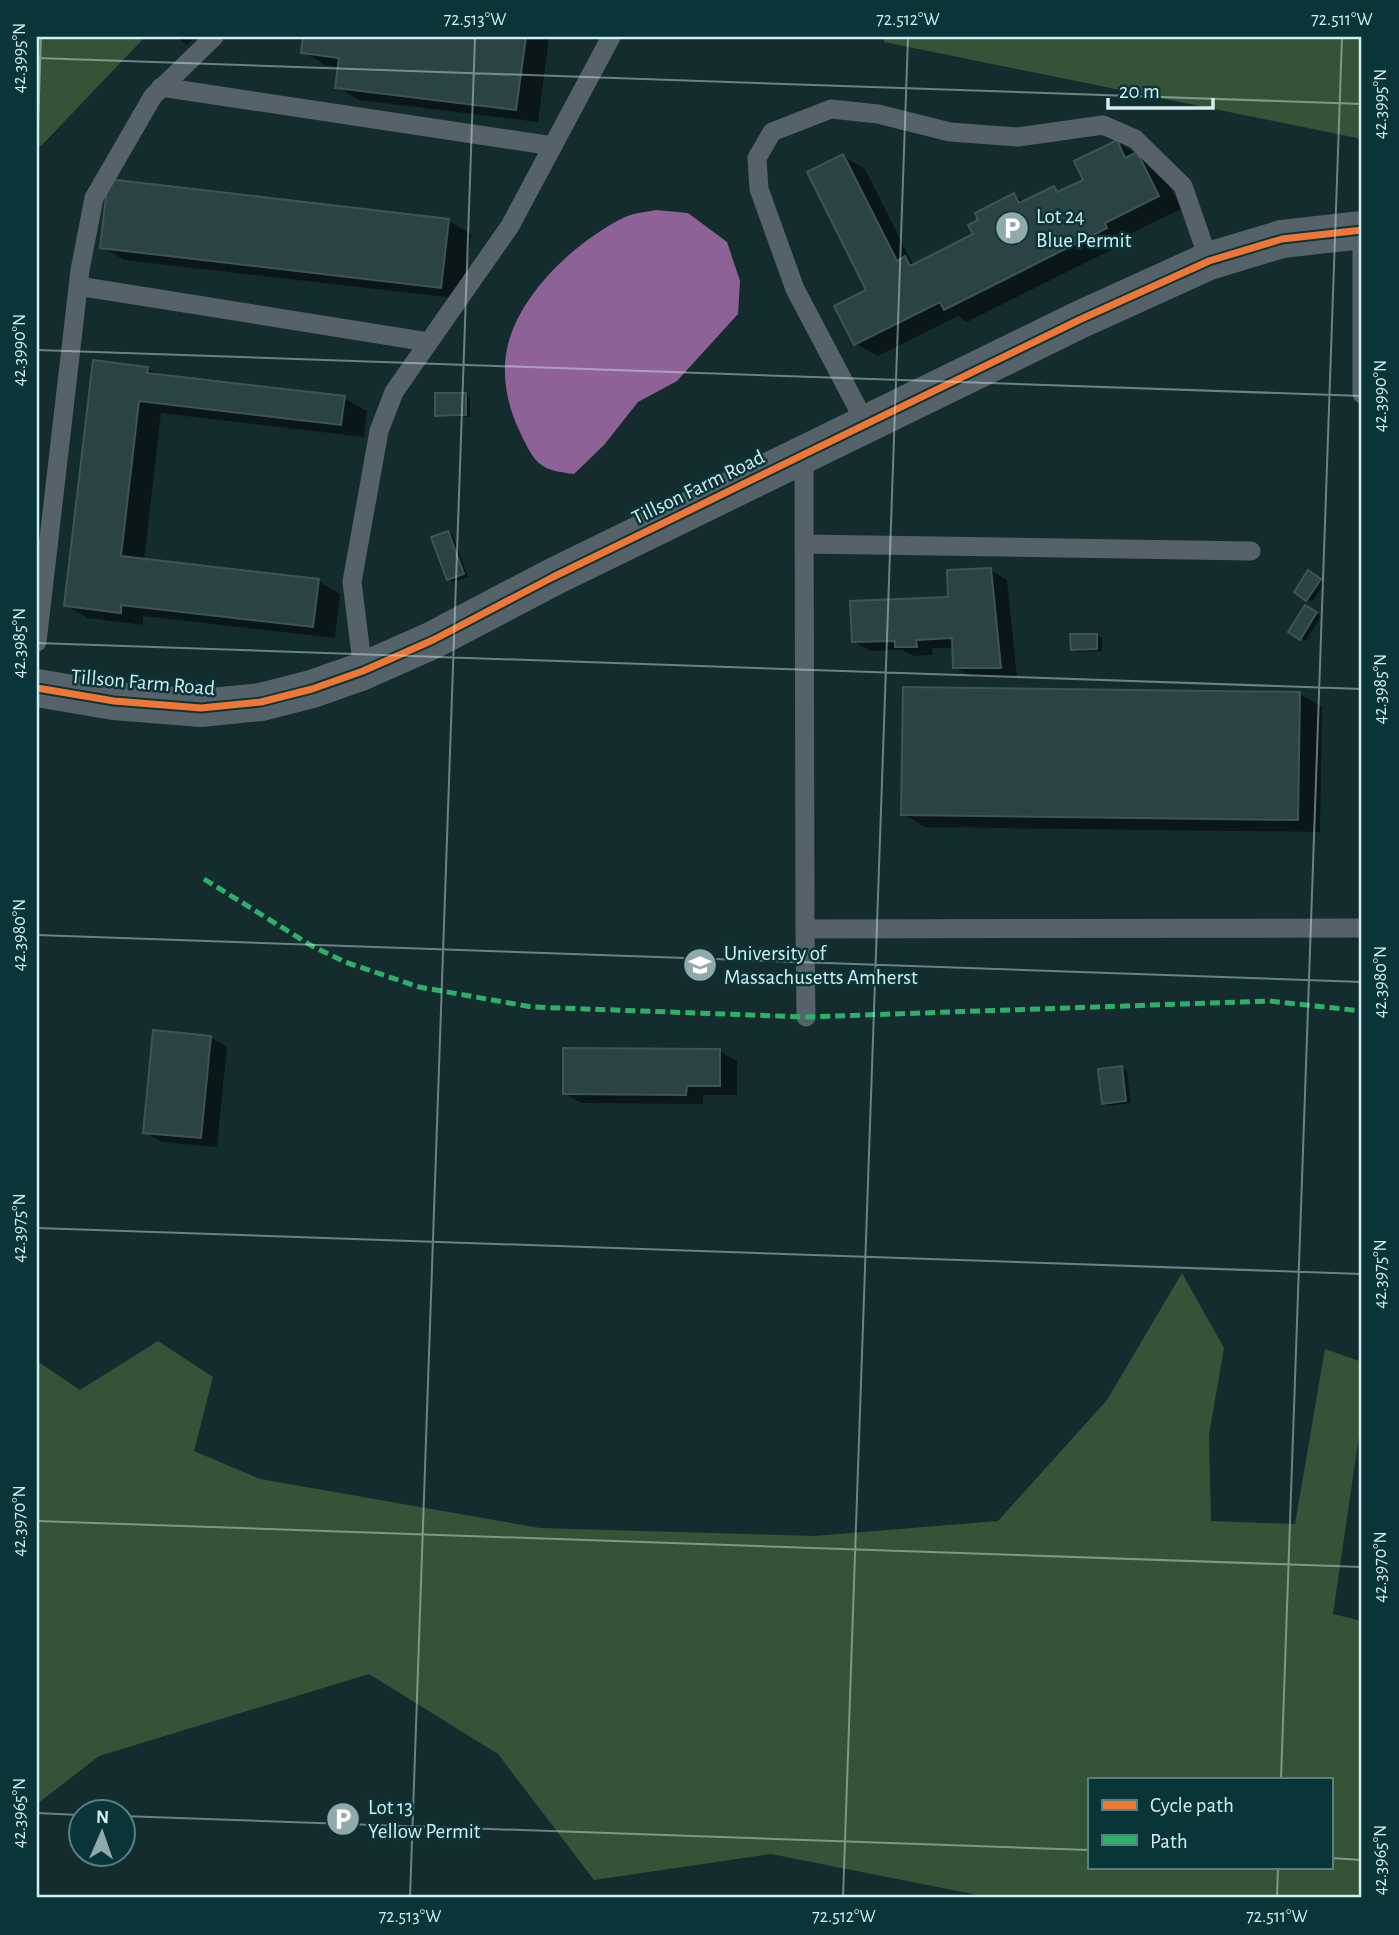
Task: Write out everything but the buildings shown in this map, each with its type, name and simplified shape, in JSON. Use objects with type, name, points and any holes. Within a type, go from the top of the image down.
[{"type":"street","name":"Tillson Farm Road","points":[[37,688],[114,701],[201,708],[261,702],[363,671],[433,640],[552,577],[866,424],[1209,261],[1282,239],[1362,230]]},
{"type":"lane","points":[[37,642],[78,286],[94,198],[132,130],[162,87],[214,37]]},
{"type":"lane","points":[[363,671],[352,582],[379,431],[394,392],[510,226],[611,37]]},
{"type":"lane","points":[[162,87],[553,146]]},
{"type":"lane","points":[[866,424],[795,289],[759,189],[757,158],[772,132],[831,109],[878,114],[950,132],[1018,138],[1103,125],[1135,139],[1184,186],[1209,261]]},
{"type":"lane","points":[[1362,230],[1362,394]]},
{"type":"lane","points":[[78,286],[428,342]]},
{"type":"lane","points":[[804,455],[806,1017]]},
{"type":"lane","points":[[804,544],[1251,551]]},
{"type":"lane","points":[[805,929],[1362,928]]},
{"type":"green space","points":[[37,37],[145,37],[41,146],[37,145]]},
{"type":"green space","points":[[885,37],[1362,37],[1362,139],[884,42]]},
{"type":"green space","points":[[1182,1273],[1224,1348],[1209,1435],[1211,1521],[1295,1524],[1325,1349],[1362,1362],[1362,1415],[1333,1614],[1362,1621],[1362,1898],[993,1898],[771,1854],[594,1880],[498,1754],[369,1674],[99,1756],[37,1804],[37,1361],[80,1390],[158,1341],[213,1377],[194,1451],[260,1479],[540,1528],[814,1536],[998,1521],[1107,1400]]},
{"type":"shaded area","points":[[656,210],[688,213],[727,242],[740,281],[738,314],[677,381],[638,402],[604,445],[574,474],[545,467],[534,458],[525,443],[508,400],[505,365],[517,320],[546,278],[585,242],[625,217]]},
{"type":"marked path","points":[[204,879],[312,946],[345,962],[419,987],[532,1007],[806,1017],[1269,1001],[1362,1011]]},
{"type":"cycle path","points":[[37,688],[114,701],[201,708],[261,702],[312,689],[363,671],[433,640],[553,577],[1079,320],[1209,261],[1282,239],[1362,230]]},
{"type":"place","name":"Lot 24 Blue Permit","points":[[1012,228]]},
{"type":"place","name":"University of Massachusetts Amherst","points":[[700,965]]},
{"type":"place","name":"Lot 13 Yellow Permit","points":[[343,1819]]}]
